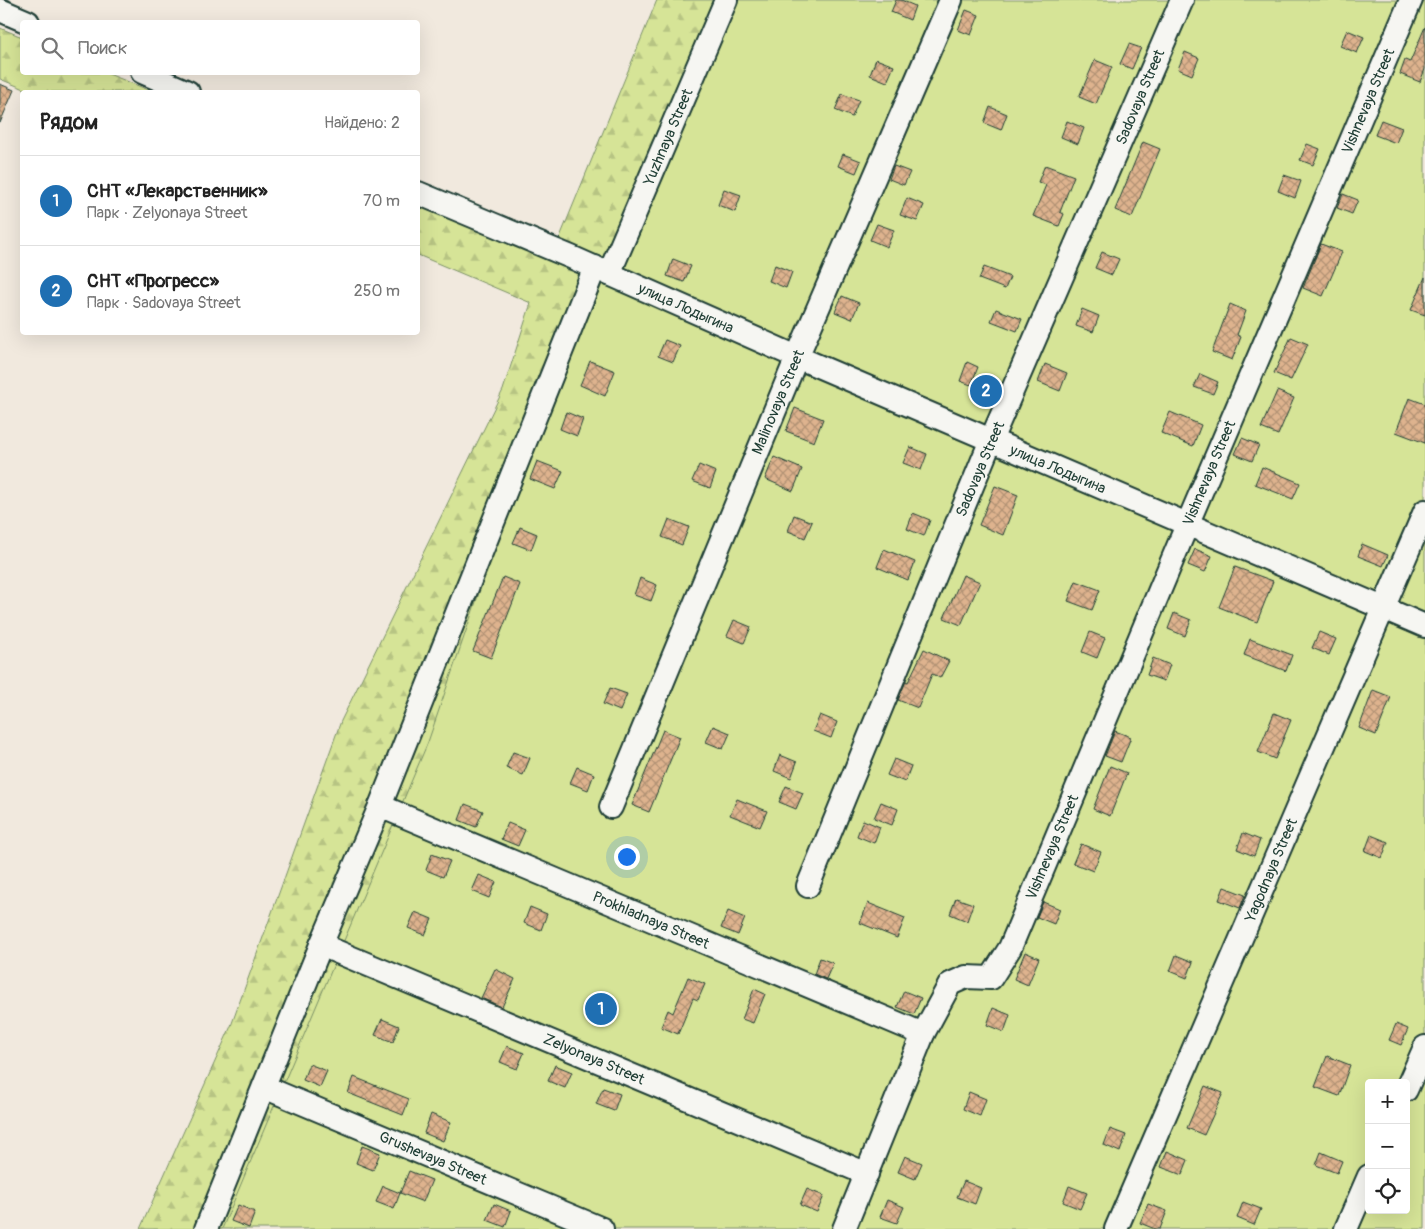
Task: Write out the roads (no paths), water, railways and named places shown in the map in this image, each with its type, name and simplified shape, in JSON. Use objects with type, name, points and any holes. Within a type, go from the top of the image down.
[{"type":"street","name":"Yuzhnaya Street","points":[[211,1227],[321,944],[602,271],[726,0]]},
{"type":"street","name":"Malinovaya Street","points":[[611,807],[797,357],[951,0]]},
{"type":"street","name":"Sadovaya Street","points":[[808,886],[991,440],[1182,0]]},
{"type":"street","name":"Vishnevaya Street","points":[[923,1034],[950,984],[966,976],[991,978],[1010,948],[1187,525],[1412,0]]},
{"type":"street","points":[[0,10],[23,20]]},
{"type":"street","points":[[149,75],[183,90]]},
{"type":"street","name":"улица Лодыгина","points":[[420,194],[571,257],[797,357],[1425,626]]},
{"type":"street","name":"Yagodnaya Street","points":[[1116,1229],[1425,511]]},
{"type":"street","name":"Prokhladnaya Street","points":[[380,806],[923,1034]]},
{"type":"street","name":"Zelyonaya Street","points":[[321,944],[867,1174]]},
{"type":"street","points":[[844,1229],[923,1034]]},
{"type":"street","points":[[1410,1081],[1425,1047]]},
{"type":"street","name":"Grushevaya Street","points":[[264,1087],[602,1229]]},
{"type":"street","points":[[1346,1229],[1365,1185]]},
{"type":"place","name":"СНТ «Прогресс»","points":[[986,391]]},
{"type":"place","name":"СНТ «Лекарственник»","points":[[601,1009]]}]
